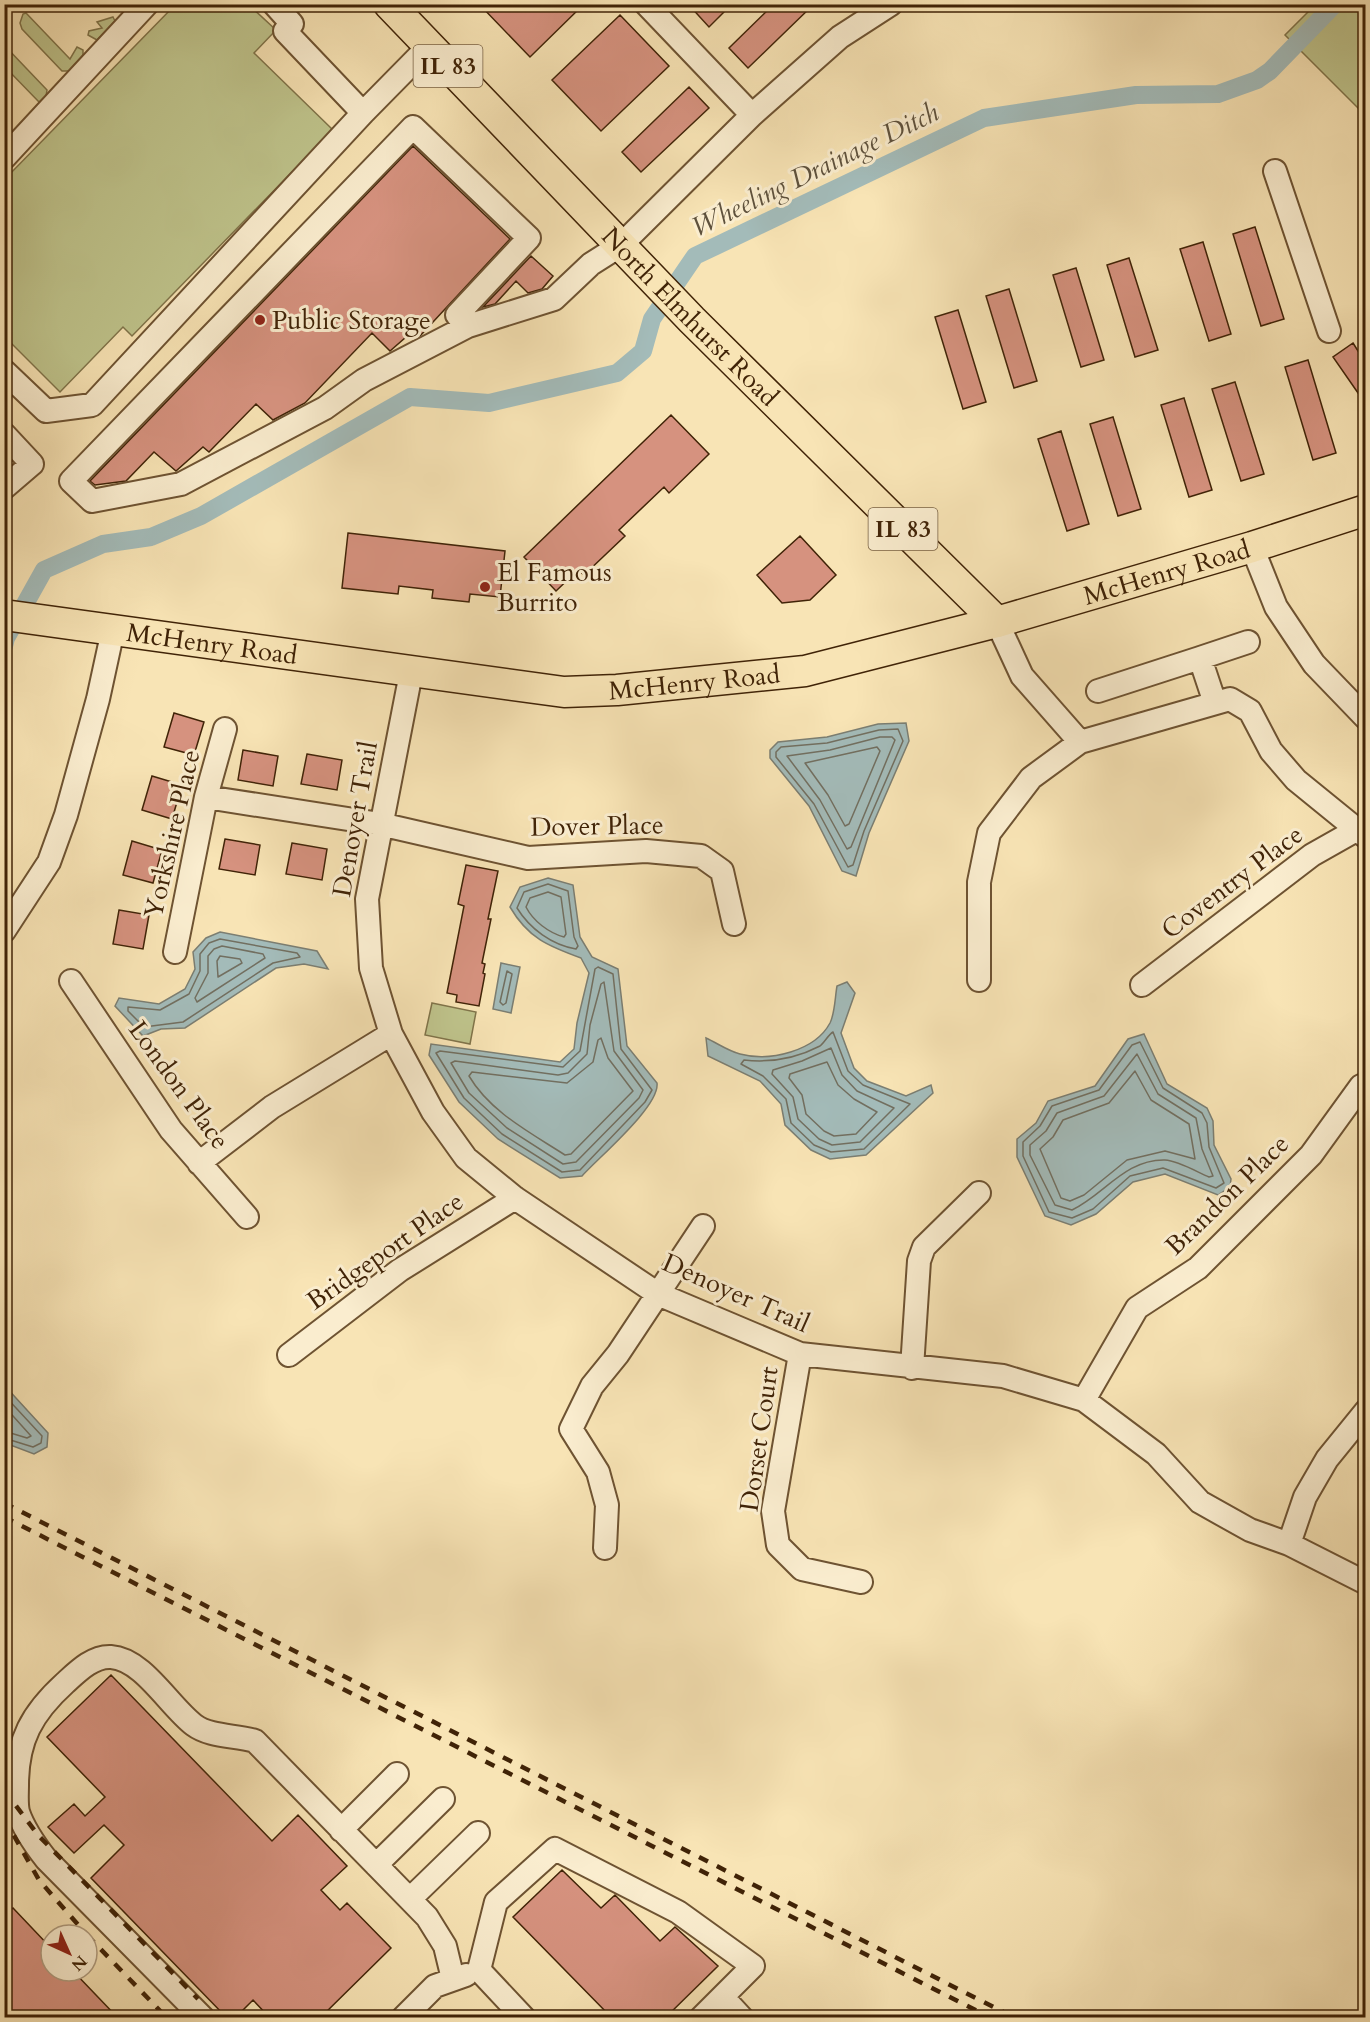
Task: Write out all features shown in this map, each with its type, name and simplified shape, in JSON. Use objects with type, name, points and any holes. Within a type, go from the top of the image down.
[{"type":"main road","name":"North Elmhurst Road","points":[[389,4],[742,370],[997,622]]},
{"type":"main road","name":"McHenry Road","points":[[4,615],[411,673],[564,692],[617,690],[805,671],[997,622],[1252,547],[1365,510]]},
{"type":"street","points":[[4,158],[147,4]]},
{"type":"street","points":[[274,4],[292,24],[285,31],[363,113]]},
{"type":"street","points":[[646,4],[752,114]]},
{"type":"street","points":[[468,326],[457,315],[529,238],[413,127],[71,481],[92,501],[181,484],[326,408],[364,380],[468,326],[554,299],[591,264],[630,255],[752,114],[840,37],[891,4]]},
{"type":"street","points":[[4,370],[46,411],[92,405],[363,113],[429,46]]},
{"type":"street","points":[[1275,171],[1329,331]]},
{"type":"street","points":[[4,434],[32,464],[4,488]]},
{"type":"street","points":[[1252,547],[1276,607],[1314,664],[1365,718]]},
{"type":"street","points":[[997,622],[1022,676],[1080,742]]},
{"type":"street","points":[[4,932],[52,852],[95,710],[113,630]]},
{"type":"street","points":[[1098,691],[1248,642]]},
{"type":"street","points":[[1200,658],[1215,703]]},
{"type":"street","name":"Denoyer Trail","points":[[411,673],[367,899],[371,968],[390,1034],[433,1112],[466,1158],[515,1198],[658,1294],[800,1354],[912,1368],[1003,1376],[1084,1400],[1156,1454],[1200,1502],[1250,1530],[1290,1544],[1365,1582]]},
{"type":"street","points":[[980,980],[979,882],[989,833],[1031,778],[1080,742],[1230,699],[1250,711],[1271,751],[1296,780],[1362,833]]},
{"type":"street","name":"Yorkshire Place","points":[[175,952],[206,796],[225,729]]},
{"type":"street","name":"Dover Place","points":[[206,796],[381,824],[528,858],[646,851],[701,856],[722,872],[734,924]]},
{"type":"street","name":"Coventry Place","points":[[1142,984],[1312,855],[1362,833]]},
{"type":"street","name":"London Place","points":[[71,981],[171,1130],[247,1217]]},
{"type":"street","points":[[198,1163],[272,1107],[390,1034]]},
{"type":"street","name":"Brandon Place","points":[[1084,1400],[1137,1308],[1198,1268],[1311,1155],[1361,1086],[1365,1084]]},
{"type":"street","points":[[912,1368],[919,1261],[924,1247],[979,1193]]},
{"type":"street","name":"Bridgeport Place","points":[[289,1355],[400,1270],[515,1198]]},
{"type":"street","points":[[605,1548],[607,1505],[598,1472],[571,1429],[592,1386],[618,1354],[703,1226]]},
{"type":"street","name":"Dorset Court","points":[[800,1354],[773,1511],[778,1545],[802,1569],[861,1582]]},
{"type":"street","points":[[1290,1544],[1305,1497],[1327,1459],[1365,1411]]},
{"type":"street","points":[[203,2018],[46,1859],[30,1838],[17,1810],[16,1759],[25,1733],[43,1702],[95,1659],[111,1657],[129,1660],[194,1725],[207,1733],[236,1735],[255,1741],[427,1917],[442,1941],[453,1979]]},
{"type":"street","points":[[341,1830],[397,1774]]},
{"type":"street","points":[[376,1865],[443,1799]]},
{"type":"street","points":[[410,1899],[478,1833]]},
{"type":"street","points":[[479,1970],[496,1902],[555,1848],[678,1912],[753,1966],[719,2007],[701,2018]]},
{"type":"street","points":[[403,2018],[435,1986],[479,1970]]},
{"type":"street","points":[[479,1970],[524,2018]]},
{"type":"street","points":[[719,2007],[730,2005],[742,2018]]},
{"type":"green space","points":[[1316,4],[1365,5],[1365,115],[1285,35]]},
{"type":"green space","points":[[175,5],[249,5],[276,30],[254,53],[333,130],[132,336],[123,327],[60,392],[5,337],[4,180]]},
{"type":"green space","points":[[26,13],[70,59],[77,47],[83,50],[83,55],[69,71],[62,71],[22,29],[20,23],[23,14]]},
{"type":"green space","points":[[113,17],[115,21],[97,40],[88,35],[89,31],[102,28],[97,22]]},
{"type":"green space","points":[[5,46],[47,90],[46,96],[39,102],[5,67]]},
{"type":"green space","points":[[432,1003],[476,1012],[470,1044],[425,1035]]},
{"type":"water","points":[[906,723],[909,741],[869,833],[856,876],[842,871],[809,806],[770,758],[770,750],[778,742],[827,737],[878,724]]},
{"type":"water","points":[[548,878],[573,885],[580,937],[592,957],[618,969],[627,1046],[657,1083],[649,1105],[639,1118],[582,1176],[560,1178],[498,1139],[459,1102],[429,1055],[431,1044],[560,1062],[574,1049],[577,1023],[589,973],[581,958],[549,945],[532,934],[510,907],[520,887]]},
{"type":"water","points":[[220,932],[317,951],[328,969],[304,964],[276,968],[185,1028],[161,1029],[143,1036],[115,1006],[119,998],[159,1004],[185,989],[195,969],[193,952],[206,938]]},
{"type":"water","points":[[501,963],[520,967],[511,1013],[493,1009]]},
{"type":"water","points":[[847,982],[855,993],[841,1033],[854,1068],[867,1081],[906,1096],[931,1085],[933,1093],[866,1155],[830,1159],[811,1150],[785,1125],[781,1104],[760,1081],[708,1056],[706,1038],[731,1051],[752,1056],[791,1052],[814,1041],[823,1033],[832,1019],[837,986]]},
{"type":"water","points":[[1144,1034],[1167,1084],[1207,1108],[1213,1121],[1214,1145],[1231,1179],[1230,1187],[1218,1195],[1165,1174],[1133,1182],[1096,1214],[1071,1225],[1045,1216],[1017,1157],[1017,1139],[1036,1123],[1048,1101],[1095,1086],[1128,1039]]},
{"type":"water","points":[[5,1386],[48,1433],[47,1447],[34,1454],[5,1443]]},
{"type":"building","points":[[479,4],[584,4],[530,57]]},
{"type":"building","points":[[688,4],[732,4],[709,27]]},
{"type":"building","points":[[774,4],[814,4],[748,68],[729,48]]},
{"type":"building","points":[[620,15],[669,66],[601,131],[552,80]]},
{"type":"building","points":[[689,87],[709,108],[641,172],[622,152]]},
{"type":"building","points":[[413,146],[510,239],[420,336],[413,331],[390,351],[372,333],[305,403],[273,420],[256,404],[209,452],[203,447],[176,471],[154,452],[126,481],[95,485],[90,481]]},
{"type":"building","points":[[1255,227],[1284,319],[1261,326],[1233,234]]},
{"type":"building","points":[[1203,242],[1231,334],[1209,341],[1180,249]]},
{"type":"building","points":[[531,256],[553,276],[542,289],[528,293],[516,281],[495,304],[483,307]]},
{"type":"building","points":[[1129,258],[1158,350],[1135,357],[1107,265]]},
{"type":"building","points":[[1076,268],[1104,360],[1081,367],[1053,275]]},
{"type":"building","points":[[1009,289],[1037,381],[1014,388],[986,296]]},
{"type":"building","points":[[958,310],[986,402],[963,409],[935,317]]},
{"type":"building","points":[[1353,343],[1365,362],[1365,403],[1333,357]]},
{"type":"building","points":[[1308,360],[1336,453],[1313,460],[1285,367]]},
{"type":"building","points":[[1235,382],[1264,474],[1241,481],[1212,389]]},
{"type":"building","points":[[1184,398],[1212,490],[1189,497],[1161,405]]},
{"type":"building","points":[[671,415],[709,454],[669,493],[664,487],[619,530],[625,536],[584,575],[578,570],[556,591],[524,557]]},
{"type":"building","points":[[1113,417],[1141,509],[1118,516],[1090,424]]},
{"type":"building","points":[[1061,431],[1089,524],[1067,531],[1038,439]]},
{"type":"building","points":[[348,533],[505,551],[500,597],[470,594],[469,602],[432,598],[433,590],[399,586],[398,594],[342,588]]},
{"type":"building","points":[[800,536],[836,575],[810,600],[782,603],[757,575]]},
{"type":"building","points":[[174,713],[204,722],[194,755],[164,747]]},
{"type":"building","points":[[243,750],[278,756],[273,786],[238,780]]},
{"type":"building","points":[[307,754],[342,760],[337,790],[301,784]]},
{"type":"building","points":[[152,776],[182,785],[172,819],[142,810]]},
{"type":"building","points":[[225,839],[260,845],[255,875],[219,869]]},
{"type":"building","points":[[132,841],[162,850],[153,883],[123,875]]},
{"type":"building","points":[[292,843],[327,849],[322,880],[286,874]]},
{"type":"building","points":[[466,865],[498,871],[488,919],[491,919],[482,963],[485,964],[483,973],[485,974],[479,1006],[456,1002],[457,995],[447,993],[464,906],[458,904]]},
{"type":"building","points":[[119,910],[149,915],[143,949],[113,944]]},
{"type":"building","points":[[111,1675],[272,1841],[298,1815],[347,1866],[321,1890],[340,1910],[347,1903],[391,1948],[320,2018],[270,2018],[253,2000],[235,2018],[227,2018],[91,1878],[124,1845],[104,1825],[74,1853],[48,1827],[74,1804],[85,1816],[105,1797],[47,1737]]},
{"type":"building","points":[[562,1870],[601,1908],[615,1895],[660,1941],[675,1927],[718,1966],[665,2018],[612,2018],[513,1917]]},
{"type":"building","points":[[13,1908],[39,1935],[39,1983],[84,1983],[118,2018],[4,2018],[4,1915]]},
{"type":"waterway","name":"Wheeling Drainage Ditch","points":[[4,646],[6,638],[44,570],[103,544],[151,537],[201,516],[410,397],[489,403],[617,373],[643,351],[652,319],[695,256],[984,118],[1136,95],[1218,94],[1257,80],[1270,71],[1335,4]]},
{"type":"railway","points":[[4,1503],[1015,2018]]},
{"type":"railway","points":[[4,1517],[991,2018]]},
{"type":"railway","points":[[4,1790],[38,1835],[198,1999]]},
{"type":"railway","points":[[4,1818],[39,1880],[77,1923]]},
{"type":"railway","points":[[99,1947],[167,2018]]},
{"type":"place","name":"Public Storage","points":[[260,320]]},
{"type":"place","name":"El Famous Burrito","points":[[485,587]]}]
